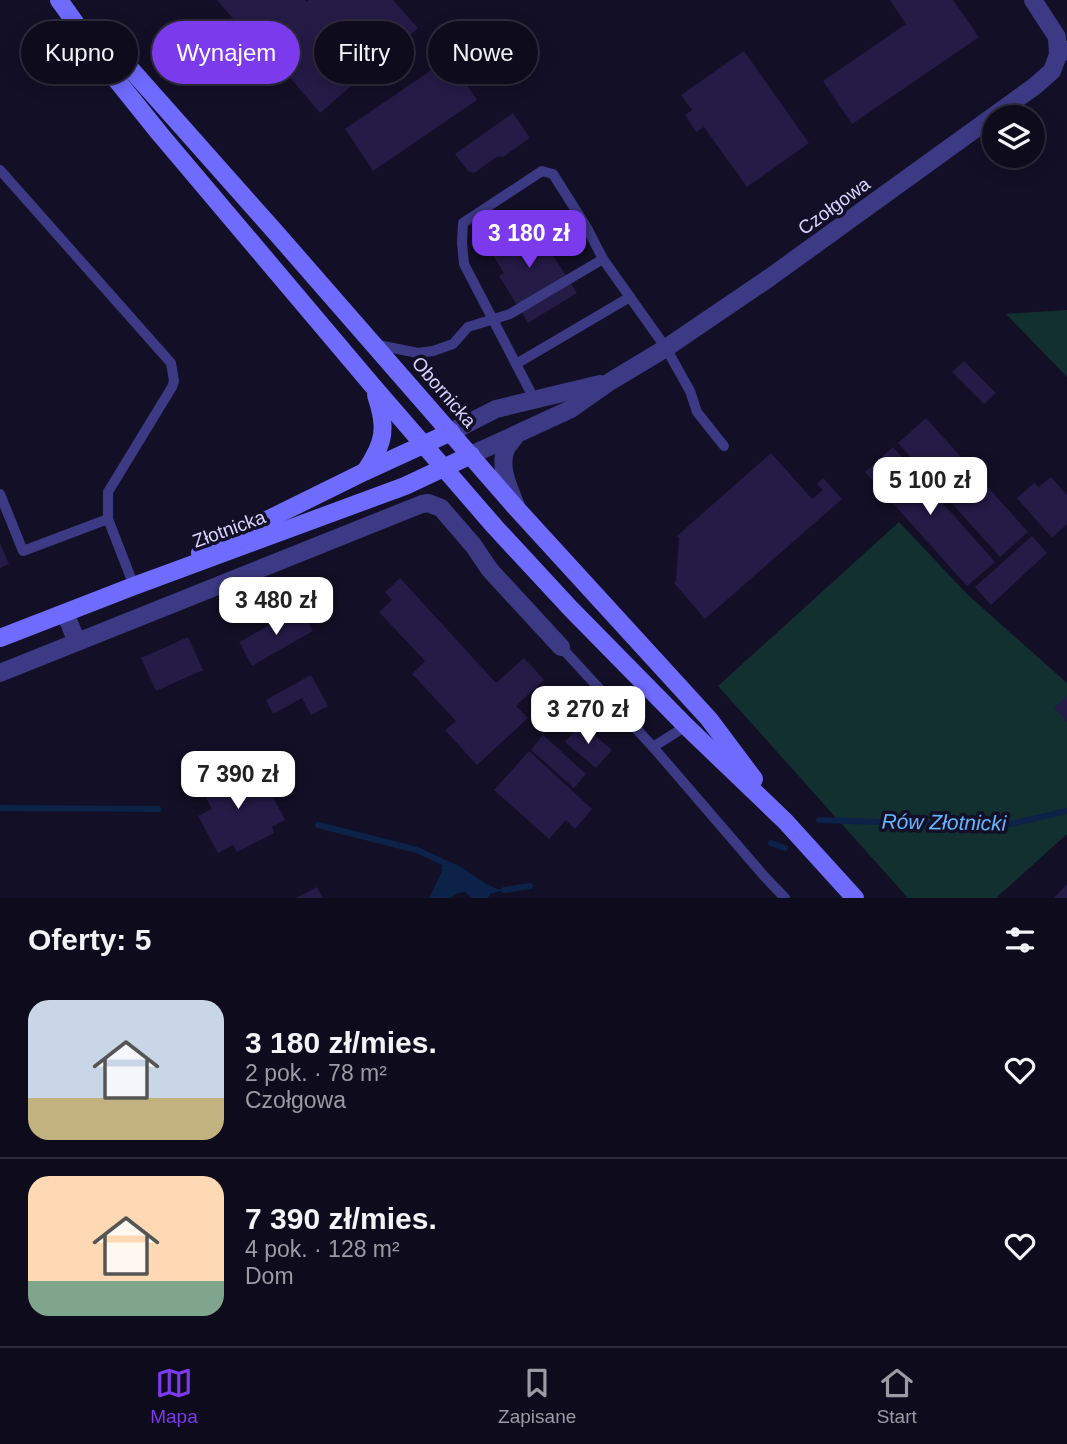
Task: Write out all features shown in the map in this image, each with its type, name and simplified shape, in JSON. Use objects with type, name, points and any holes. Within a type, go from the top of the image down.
[{"type":"main road","name":"Obornicka","points":[[60,0],[128,66],[517,509],[709,719],[785,821]]},
{"type":"main road","name":"Obornicka","points":[[60,0],[111,73],[160,134],[372,386],[495,527],[685,726],[785,821],[855,898]]},
{"type":"main road","points":[[364,472],[378,453],[383,429],[383,420],[372,386]]},
{"type":"main road","name":"Czołgowa","points":[[134,586],[451,432]]},
{"type":"main road","name":"Złotnicka","points":[[0,638],[405,486],[471,455]]},
{"type":"street","points":[[1033,0],[1057,37],[1064,54]]},
{"type":"street","name":"Czołgowa","points":[[471,455],[571,409],[666,348],[769,278],[1035,86],[1052,71],[1064,54]]},
{"type":"street","name":"Czołgowa","points":[[451,432],[496,409],[611,381]]},
{"type":"street","points":[[516,435],[506,449],[504,458],[506,481],[517,509]]},
{"type":"street","points":[[0,673],[428,503],[441,508],[473,545],[490,570],[561,647]]},
{"type":"street","points":[[198,563],[209,590]]},
{"type":"street","points":[[65,613],[77,642]]},
{"type":"lane","points":[[0,170],[171,363],[172,387],[108,492],[108,519],[134,586]]},
{"type":"lane","points":[[531,400],[530,391],[464,264],[462,243],[463,223],[542,171],[553,174],[603,258],[666,348],[690,391],[697,412],[724,446]]},
{"type":"lane","points":[[373,344],[418,353],[453,344],[468,327],[510,313],[603,258]]},
{"type":"lane","points":[[516,364],[630,297]]},
{"type":"lane","points":[[0,494],[23,551],[108,519]]},
{"type":"lane","points":[[561,647],[785,898]]},
{"type":"lane","points":[[653,747],[685,726]]},
{"type":"green space","points":[[1067,310],[1067,377],[1006,314]]},
{"type":"green space","points":[[899,522],[967,594],[1067,683],[1067,834],[996,898],[908,898],[718,686]]},
{"type":"water","points":[[448,861],[489,885],[504,890],[490,894],[488,898],[472,898],[465,892],[450,898],[429,898],[442,871],[441,867]]},
{"type":"building","points":[[217,0],[393,0],[412,21],[314,21],[314,84],[353,84],[320,113],[295,84],[300,84],[300,21],[235,21]]},
{"type":"building","points":[[890,0],[953,0],[979,37],[852,124],[823,81],[906,24]]},
{"type":"building","points":[[744,51],[809,143],[747,187],[704,127],[696,132],[685,115],[692,110],[681,95]]},
{"type":"building","points":[[428,72],[428,84],[466,84],[477,100],[373,171],[345,129]]},
{"type":"building","points":[[513,113],[530,138],[474,173],[468,171],[455,154]]},
{"type":"building","points":[[525,215],[537,234],[532,237],[540,250],[547,246],[577,293],[528,323],[499,276],[504,273],[484,241]]},
{"type":"building","points":[[964,361],[996,393],[984,404],[952,372]]},
{"type":"building","points":[[926,418],[1028,532],[1000,557],[898,443]]},
{"type":"building","points":[[893,447],[995,562],[967,586],[865,472]]},
{"type":"building","points":[[771,453],[812,499],[823,490],[817,484],[823,478],[842,499],[705,619],[674,583],[679,538],[677,536]]},
{"type":"building","points":[[1051,477],[1067,495],[1067,524],[1052,538],[1017,498],[1034,483],[1039,487]]},
{"type":"building","points":[[1032,536],[1047,553],[991,605],[975,587]]},
{"type":"building","points":[[0,543],[9,564],[0,568]]},
{"type":"building","points":[[400,578],[496,683],[524,658],[544,680],[516,706],[528,718],[477,765],[445,730],[456,721],[412,674],[425,661],[379,612],[392,600],[385,592]]},
{"type":"building","points":[[300,608],[313,631],[252,666],[239,642]]},
{"type":"building","points":[[188,637],[203,670],[156,691],[141,658]]},
{"type":"building","points":[[311,675],[328,706],[311,715],[302,698],[273,714],[266,700]]},
{"type":"building","points":[[1067,696],[1067,722],[1054,707]]},
{"type":"building","points":[[581,724],[612,750],[596,768],[565,742]]},
{"type":"building","points":[[543,735],[586,774],[574,788],[531,750]]},
{"type":"building","points":[[529,751],[592,809],[575,829],[566,820],[549,839],[494,790]]},
{"type":"building","points":[[236,764],[251,791],[266,783],[285,820],[272,827],[274,833],[237,852],[233,845],[218,853],[198,816],[212,809],[199,784]]},
{"type":"building","points":[[1067,884],[1067,898],[1054,898]]},
{"type":"building","points":[[317,887],[323,898],[296,898]]},
{"type":"waterway","name":"Rów Złotnicki","points":[[0,808],[158,809]]},
{"type":"waterway","name":"Rów Złotnicki","points":[[819,820],[1002,826],[1067,811]]},
{"type":"waterway","name":"Rów Złotnicki","points":[[318,825],[417,850],[445,863]]},
{"type":"waterway","name":"Rów Złotnicki","points":[[771,843],[785,848]]},
{"type":"waterway","name":"Rów Złotnicki","points":[[504,890],[530,886]]}]
